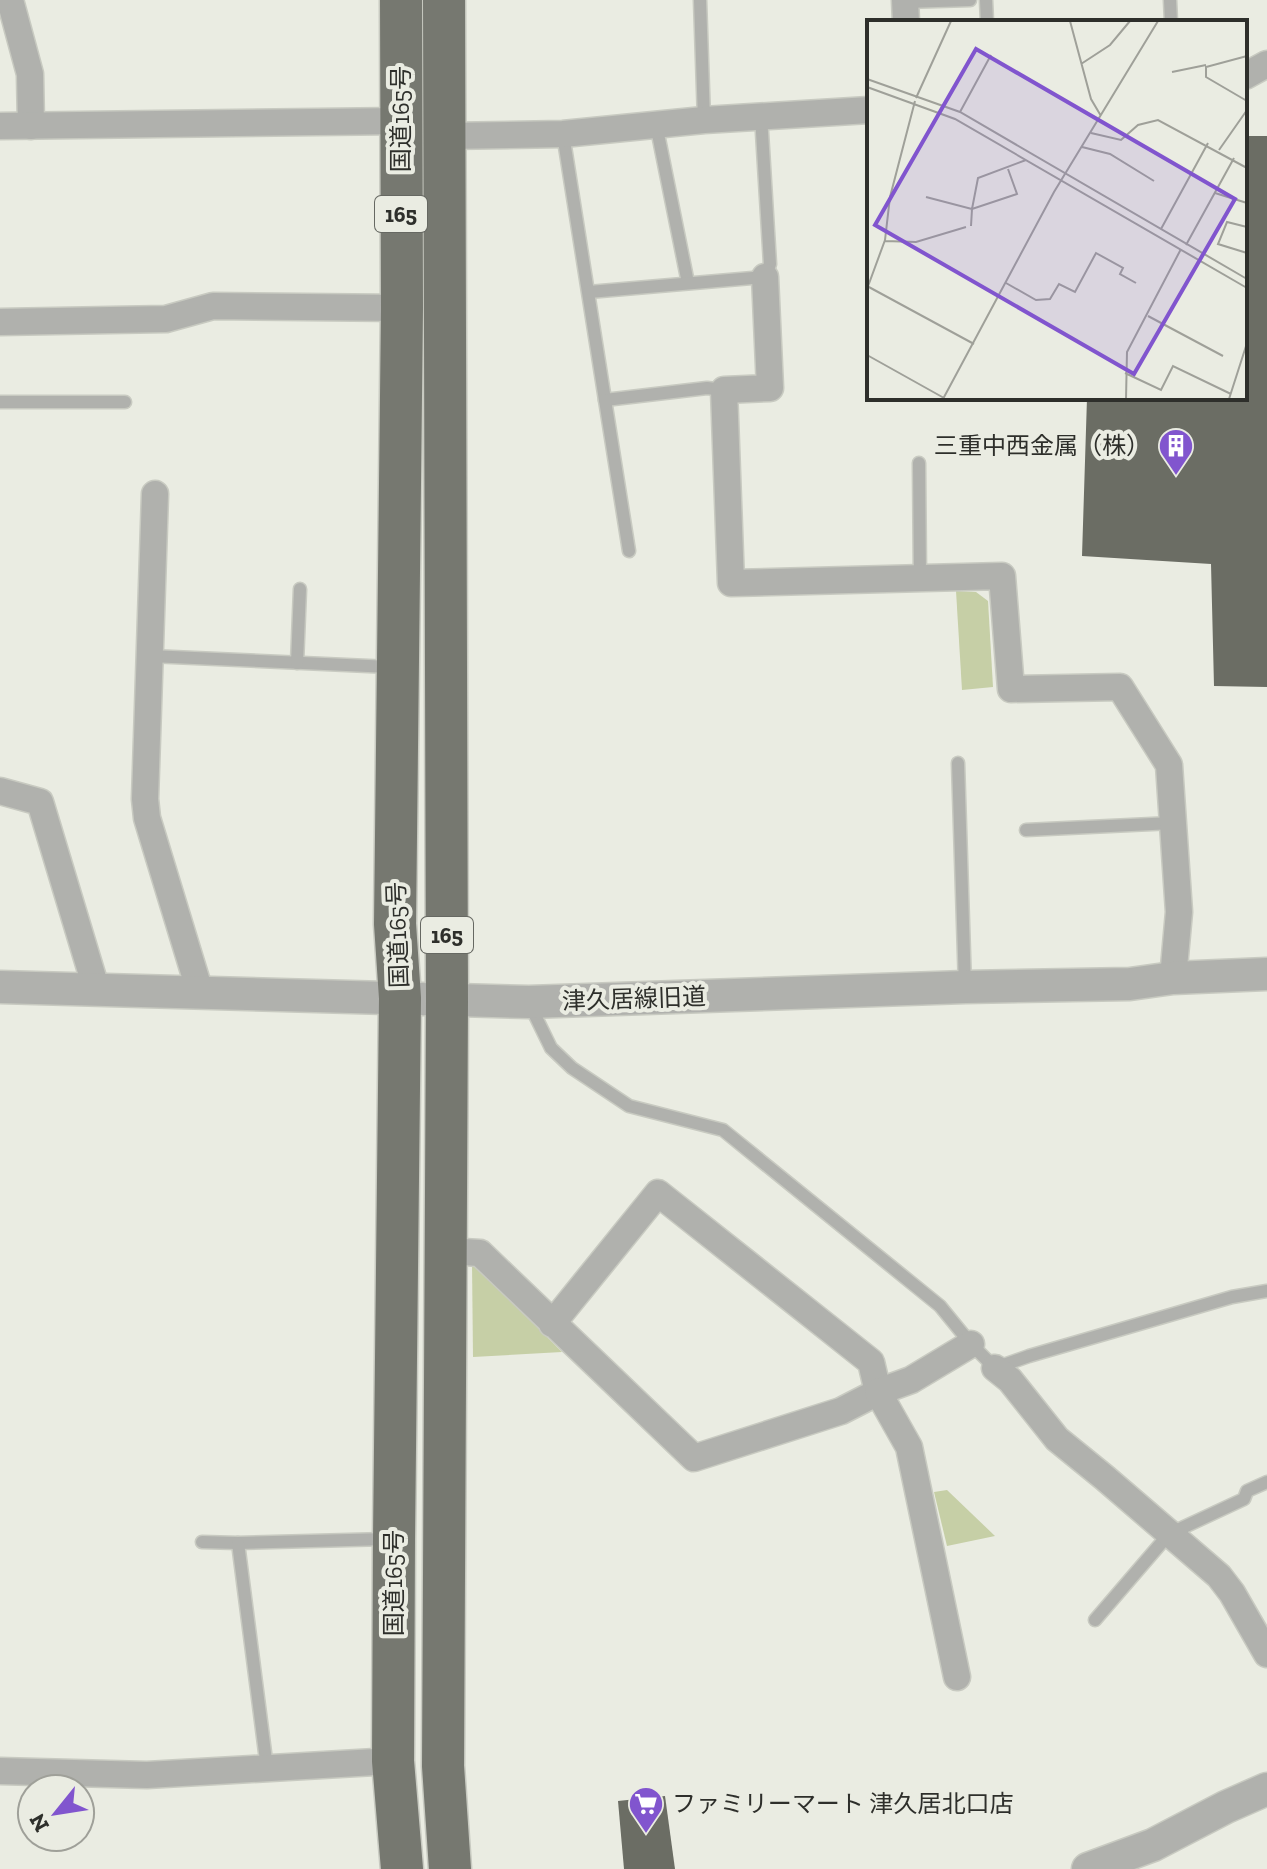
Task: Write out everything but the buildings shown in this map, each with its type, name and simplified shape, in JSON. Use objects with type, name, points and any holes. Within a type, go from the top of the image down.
[{"type":"highway","name":"国道165号","points":[[401,0],[402,308],[395,924],[400,998],[393,1761],[402,1869]]},
{"type":"highway","name":"国道165号","points":[[444,0],[447,1001],[443,1766],[450,1869]]},
{"type":"street","points":[[10,0],[30,74],[31,126]]},
{"type":"street","points":[[1247,75],[1267,64]]},
{"type":"street","points":[[444,136],[563,134],[704,120],[867,110]]},
{"type":"street","points":[[0,126],[401,121]]},
{"type":"street","points":[[765,277],[770,388],[724,390],[731,583],[1002,576],[1011,689],[1120,687],[1169,765],[1179,912],[1173,978]]},
{"type":"street","points":[[0,322],[166,319],[213,306],[402,308]]},
{"type":"street","points":[[155,494],[145,799],[147,818],[200,992]]},
{"type":"street","points":[[0,791],[40,802],[96,988]]},
{"type":"street","name":"津久居線旧道","points":[[0,987],[529,1002],[1130,984],[1173,978],[1267,974]]},
{"type":"street","points":[[552,1324],[658,1193],[871,1362],[878,1392],[909,1447],[957,1677]]},
{"type":"street","points":[[446,1251],[480,1253],[694,1458],[841,1411],[911,1380],[971,1344]]},
{"type":"street","points":[[995,1368],[1010,1380],[1057,1439],[1219,1576],[1267,1654]]},
{"type":"street","points":[[0,1771],[147,1775],[393,1761]]},
{"type":"street","points":[[1088,1869],[1153,1845],[1267,1789]]},
{"type":"lane","points":[[700,0],[704,120]]},
{"type":"lane","points":[[905,8],[970,0]]},
{"type":"lane","points":[[986,0],[987,20]]},
{"type":"lane","points":[[1170,0],[1171,20]]},
{"type":"lane","points":[[589,292],[765,277],[770,264],[761,116]]},
{"type":"lane","points":[[656,124],[688,283]]},
{"type":"lane","points":[[563,134],[629,551]]},
{"type":"lane","points":[[605,400],[707,388],[724,390]]},
{"type":"lane","points":[[0,402],[125,402]]},
{"type":"lane","points":[[919,463],[920,578]]},
{"type":"lane","points":[[297,663],[300,589]]},
{"type":"lane","points":[[150,656],[398,668]]},
{"type":"lane","points":[[958,763],[965,987]]},
{"type":"lane","points":[[1026,830],[1173,823]]},
{"type":"lane","points":[[529,1002],[551,1048],[572,1068],[629,1106],[723,1130],[940,1306],[995,1368],[1232,1297],[1267,1291]]},
{"type":"lane","points":[[1095,1620],[1169,1534],[1244,1499],[1247,1491],[1267,1482]]},
{"type":"lane","points":[[202,1542],[394,1539]]},
{"type":"lane","points":[[238,1543],[267,1768]]},
{"type":"green space","points":[[956,591],[976,592],[988,601],[993,687],[962,690]]},
{"type":"green space","points":[[472,1263],[562,1352],[473,1357]]},
{"type":"green space","points":[[947,1490],[995,1536],[947,1546],[934,1492]]},
{"type":"place","name":"三重中西金属（株）","points":[[1176,477]]},
{"type":"place","name":"ファミリーマート 津久居北口店","points":[[646,1835]]}]
